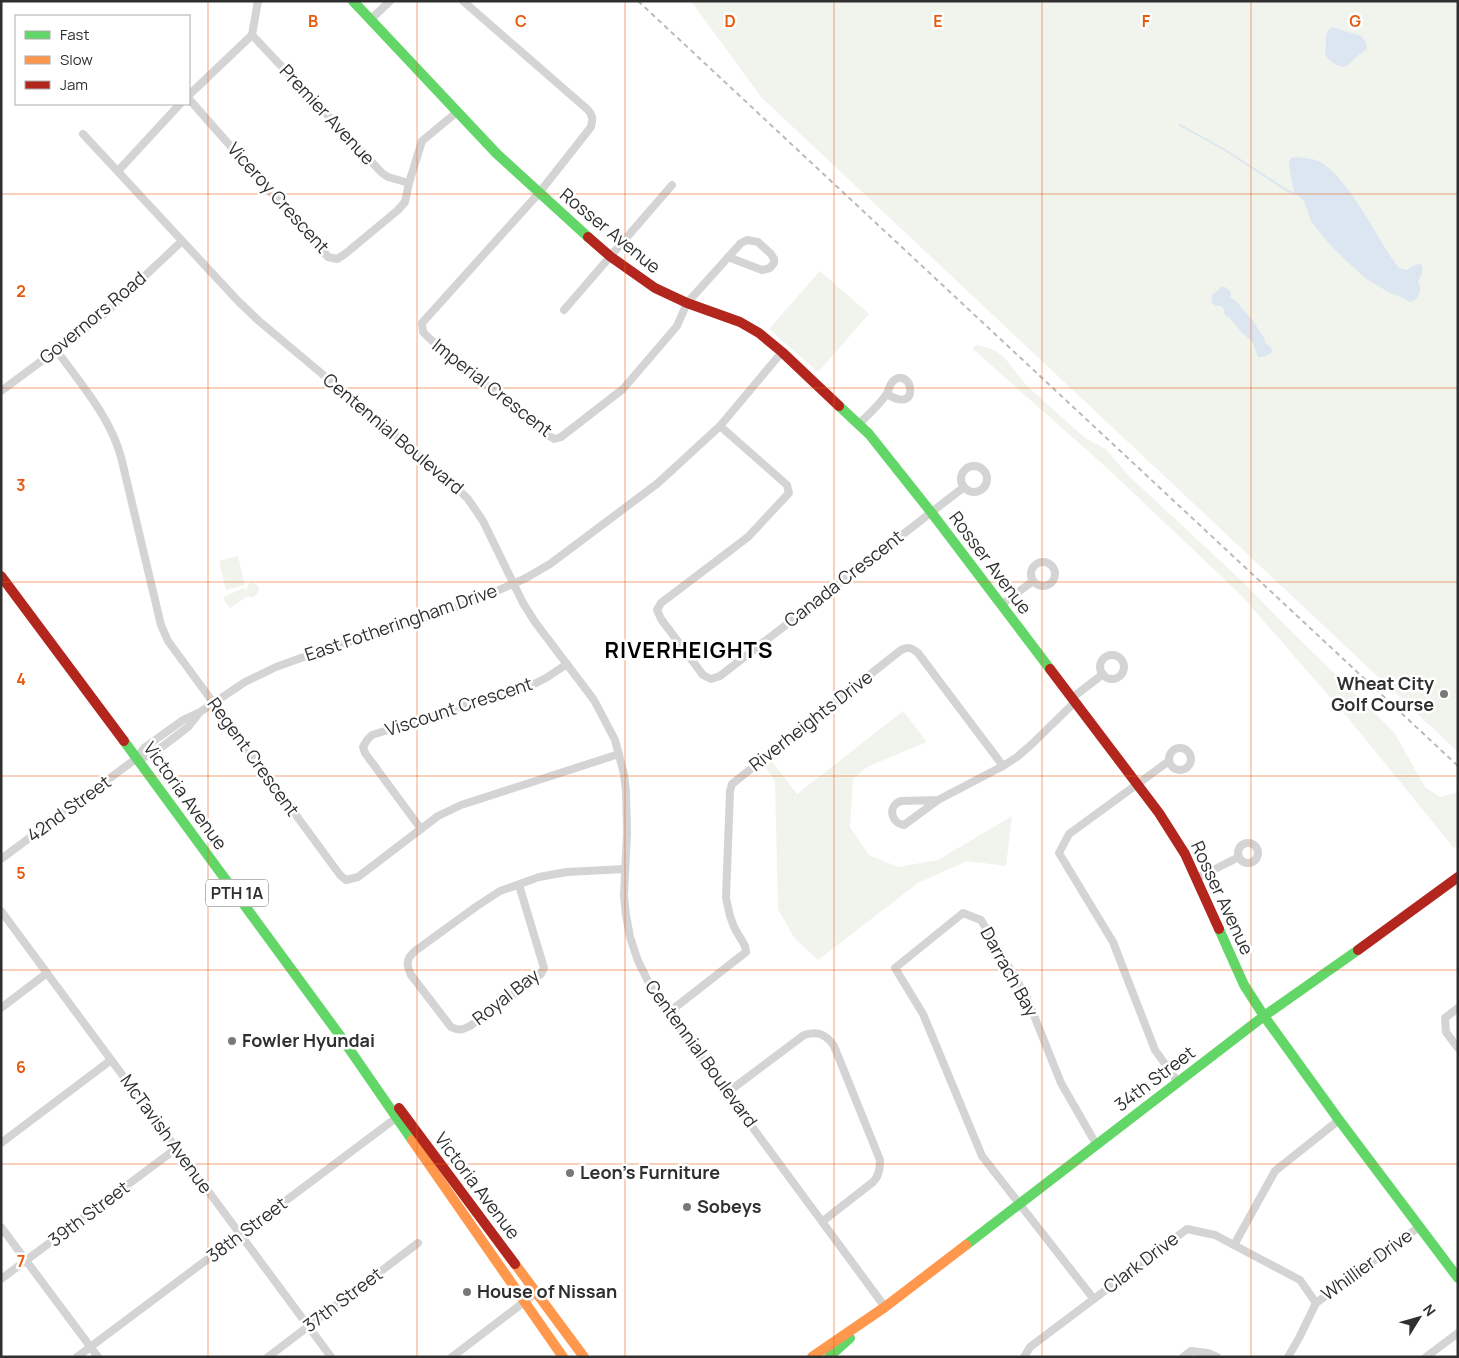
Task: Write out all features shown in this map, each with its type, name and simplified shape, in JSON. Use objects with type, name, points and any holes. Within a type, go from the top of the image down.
[{"type":"street","points":[[190,94],[252,35],[258,1]]},
{"type":"street","name":"Rosser Avenue","points":[[353,1],[497,154],[611,256],[655,288],[687,303],[740,322],[759,333],[782,352],[869,434],[931,512],[1174,835],[1186,854],[1244,985],[1339,1120],[1458,1278]]},
{"type":"street","points":[[370,20],[390,1]]},
{"type":"street","points":[[463,1],[592,114],[591,127],[539,193]]},
{"type":"street","name":"Premier Avenue","points":[[252,35],[382,173],[388,177],[409,183]]},
{"type":"street","name":"Viceroy Crescent","points":[[190,100],[328,257],[337,259],[398,210],[405,202],[422,141],[457,112]]},
{"type":"street","points":[[118,171],[179,105]]},
{"type":"street","name":"Centennial Boulevard","points":[[83,134],[259,322],[457,488],[468,499],[483,521],[513,584],[535,622],[594,700],[602,712],[614,740],[624,774],[626,791],[627,833],[624,896],[626,916],[630,937],[638,961],[650,987],[823,1221],[881,1310]]},
{"type":"street","points":[[564,310],[672,185]]},
{"type":"street","name":"Imperial Crescent","points":[[539,193],[422,323],[423,332],[430,340],[548,435],[554,439],[561,437],[624,389],[677,326],[687,303]]},
{"type":"street","points":[[687,303],[728,257],[741,243],[747,240],[758,242],[771,254],[774,263],[770,268],[762,270],[728,257]]},
{"type":"street","name":"Governors Road","points":[[1,391],[57,351],[101,316],[182,241]]},
{"type":"street","name":"Regent Crescent","points":[[57,351],[103,415],[115,437],[122,457],[161,625],[168,641],[334,868],[346,880],[358,877],[438,816],[461,805],[619,754]]},
{"type":"street","name":"East Fotheringham Drive","points":[[137,758],[150,756],[188,727],[200,712],[212,703],[245,682],[276,667],[470,603],[513,584],[550,564],[658,483],[720,426],[782,352]]},
{"type":"street","points":[[859,424],[887,394]]},
{"type":"street","name":"Canada Crescent","points":[[720,426],[787,484],[789,493],[748,537],[661,603],[657,610],[661,619],[704,675],[711,679],[720,676],[931,512]]},
{"type":"street","points":[[931,512],[964,487]]},
{"type":"street","name":"Victoria Avenue","points":[[1,576],[341,1037],[584,1357]]},
{"type":"street","points":[[1001,605],[1033,582]]},
{"type":"street","name":"Riverheights Drive","points":[[668,1013],[746,952],[745,946],[734,927],[726,898],[729,810],[732,784],[901,650],[907,647],[918,653],[1003,766]]},
{"type":"street","name":"Viscount Crescent","points":[[421,829],[365,753],[363,746],[367,740],[372,735],[536,683],[567,664]]},
{"type":"street","points":[[938,800],[897,803],[893,806],[893,816],[896,822],[904,825],[938,800],[1017,757],[1032,744],[1073,700],[1103,674]]},
{"type":"street","name":"42nd Street","points":[[1,859],[137,758]]},
{"type":"street","points":[[1169,760],[1069,834],[1059,853],[1112,942],[1155,1050],[1178,1082]]},
{"type":"street","points":[[1197,878],[1239,857]]},
{"type":"street","name":"Royal Bay","points":[[519,885],[544,968],[541,974],[470,1026],[463,1030],[457,1030],[451,1027],[411,974],[406,962],[415,950],[500,891],[539,877],[567,872],[625,869]]},
{"type":"street","name":"34th Street","points":[[812,1357],[881,1310],[1264,1016],[1458,877]]},
{"type":"street","name":"McTavish Avenue","points":[[1,911],[331,1357]]},
{"type":"street","name":"Darrach Bay","points":[[1019,1203],[982,1156],[923,1014],[895,968],[963,913],[981,920],[1028,998],[1061,1083],[1096,1144]]},
{"type":"street","points":[[1,1008],[47,973]]},
{"type":"street","points":[[1458,1008],[1445,1018],[1446,1032],[1458,1048]]},
{"type":"street","points":[[728,1092],[804,1035],[812,1033],[829,1038],[834,1046],[880,1160],[880,1167],[879,1174],[873,1182],[823,1221]]},
{"type":"street","points":[[1,1143],[111,1060]]},
{"type":"street","name":"Victoria Avenue","points":[[400,1115],[524,1302],[563,1357]]},
{"type":"street","name":"38th Street","points":[[77,1357],[400,1115]]},
{"type":"street","points":[[1234,1245],[1275,1171],[1339,1120]]},
{"type":"street","name":"39th Street","points":[[1,1280],[177,1148]]},
{"type":"street","points":[[1019,1203],[1093,1298]]},
{"type":"street","points":[[1,1227],[98,1357]]},
{"type":"street","name":"Whillier Drive","points":[[1288,1357],[1316,1303],[1419,1227]]},
{"type":"street","name":"Clark Drive","points":[[1024,1357],[1030,1347],[1187,1229],[1215,1234],[1300,1280],[1316,1303]]},
{"type":"street","name":"37th Street","points":[[268,1357],[418,1243]]},
{"type":"street","points":[[452,1357],[536,1293]]},
{"type":"street","name":"34th Street","points":[[829,1357],[881,1310]]},
{"type":"street","points":[[1426,1357],[1458,1333]]},
{"type":"street","points":[[1184,1357],[1191,1351],[1208,1353],[1216,1357]]},
{"type":"shaded area","name":"Wheat City Golf Course","points":[[691,1],[1458,1],[1458,752],[761,97]]},
{"type":"shaded area","points":[[1332,27],[1361,36],[1366,44],[1366,50],[1343,67],[1331,61],[1325,52],[1327,34]]},
{"type":"shaded area","points":[[1291,158],[1318,161],[1341,180],[1399,268],[1407,270],[1418,264],[1422,265],[1422,274],[1418,283],[1420,290],[1417,299],[1410,302],[1365,278],[1327,241],[1311,221],[1304,201],[1294,192],[1289,162]]},
{"type":"shaded area","points":[[820,271],[869,314],[818,372],[769,329]]},
{"type":"shaded area","points":[[1221,287],[1225,287],[1231,292],[1230,298],[1235,300],[1253,321],[1265,342],[1273,350],[1270,353],[1258,357],[1252,341],[1225,315],[1223,307],[1214,305],[1212,295]]},
{"type":"shaded area","points":[[978,345],[994,350],[1004,357],[1026,385],[1085,438],[1106,449],[1129,476],[1245,584],[1394,732],[1425,787],[1440,797],[1458,792],[1458,844],[1454,848],[1348,718],[1241,595],[1107,468],[973,349]]},
{"type":"shaded area","points":[[238,556],[245,585],[226,590],[219,561]]},
{"type":"shaded area","points":[[249,583],[258,586],[259,590],[256,595],[252,598],[248,596],[230,608],[223,599],[224,597],[243,588],[246,590]]},
{"type":"shaded area","points":[[903,711],[927,742],[867,767],[853,779],[850,827],[869,855],[898,867],[938,860],[1012,816],[1006,866],[967,861],[918,883],[818,960],[795,939],[778,909],[775,781],[761,761],[768,756],[797,794]]},
{"type":"waterway","points":[[1180,125],[1225,150],[1288,191],[1296,194]]},
{"type":"railway","points":[[638,1],[1458,766]]},
{"type":"traffic: fast","points":[[353,1],[497,154],[588,237]]},
{"type":"traffic: fast","points":[[839,406],[869,434],[931,512],[1050,669]]},
{"type":"traffic: fast","points":[[124,741],[341,1037],[412,1140]]},
{"type":"traffic: fast","points":[[1219,929],[1244,985],[1264,1016],[1339,1120],[1458,1278]]},
{"type":"traffic: fast","points":[[966,1245],[1264,1016],[1358,950]]},
{"type":"traffic: fast","points":[[829,1357],[850,1338]]},
{"type":"traffic: slow","points":[[412,1140],[563,1357]]},
{"type":"traffic: slow","points":[[812,1357],[885,1307],[966,1245]]},
{"type":"traffic: slow","points":[[515,1264],[584,1357]]},
{"type":"traffic: jam","points":[[588,237],[611,257],[655,288],[687,303],[740,322],[759,333],[839,406]]},
{"type":"traffic: jam","points":[[1,576],[124,741]]},
{"type":"traffic: jam","points":[[1050,669],[1159,813],[1185,854],[1219,929]]},
{"type":"traffic: jam","points":[[1358,950],[1458,877]]},
{"type":"traffic: jam","points":[[399,1108],[515,1264]]},
{"type":"place","name":"Wheat City Golf Course","points":[[1444,694]]},
{"type":"place","name":"Fowler Hyundai","points":[[232,1041]]},
{"type":"place","name":"Leon's Furniture","points":[[570,1173]]},
{"type":"place","name":"Sobeys","points":[[687,1207]]},
{"type":"place","name":"House of Nissan","points":[[467,1292]]},
{"type":"district","name":"RIVERHEIGHTS","points":[[689,650]]}]
